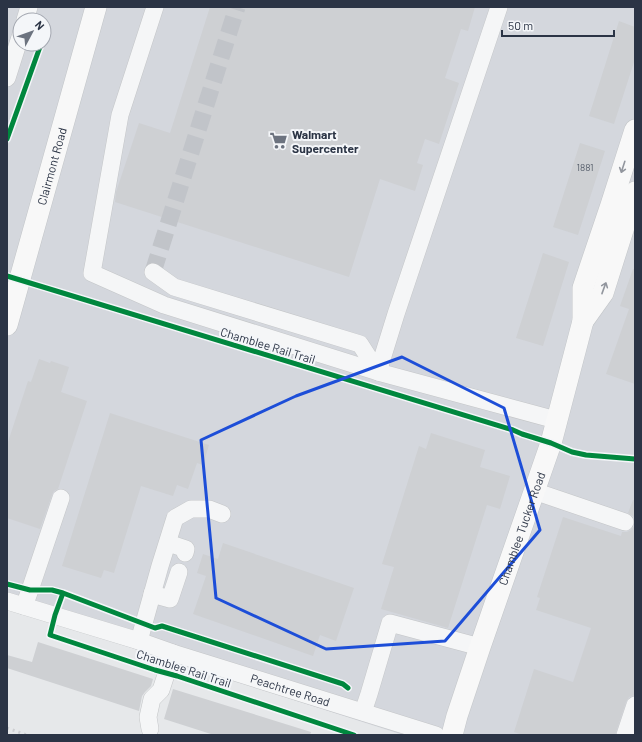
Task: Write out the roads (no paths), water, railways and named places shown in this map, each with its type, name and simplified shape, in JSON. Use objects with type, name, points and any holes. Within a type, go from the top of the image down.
[{"type":"main road","name":"Clairmont Road","points":[[7,325],[96,7]]},
{"type":"main road","name":"Chamblee Tucker Road","points":[[452,735],[480,647],[551,444],[556,420],[583,321],[583,288],[635,130]]},
{"type":"main road","name":"Chamblee Tucker Road","points":[[583,321],[603,293],[635,192]]},
{"type":"street","points":[[155,7],[120,115],[92,273],[164,305],[378,372],[556,420]]},
{"type":"street","points":[[378,372],[391,328],[499,7]]},
{"type":"street","points":[[7,78],[15,52]]},
{"type":"street","points":[[153,272],[174,287],[360,344],[378,372]]},
{"type":"street","points":[[534,491],[625,522]]},
{"type":"street","points":[[24,606],[61,498]]},
{"type":"street","points":[[139,641],[175,518],[191,509],[209,509],[222,514]]},
{"type":"street","points":[[168,543],[186,549],[185,553]]},
{"type":"street","points":[[152,594],[170,599],[179,572]]},
{"type":"street","name":"Peachtree Road","points":[[7,601],[436,735]]},
{"type":"street","points":[[363,712],[390,623],[480,647]]},
{"type":"street","points":[[161,690],[173,652]]},
{"type":"street","points":[[626,735],[635,705]]},
{"type":"tunnel","points":[[153,272],[237,7]]},
{"type":"railway","points":[[7,728],[27,735]]},
{"type":"place","name":"Walmart Supercenter","points":[[279,141]]}]
